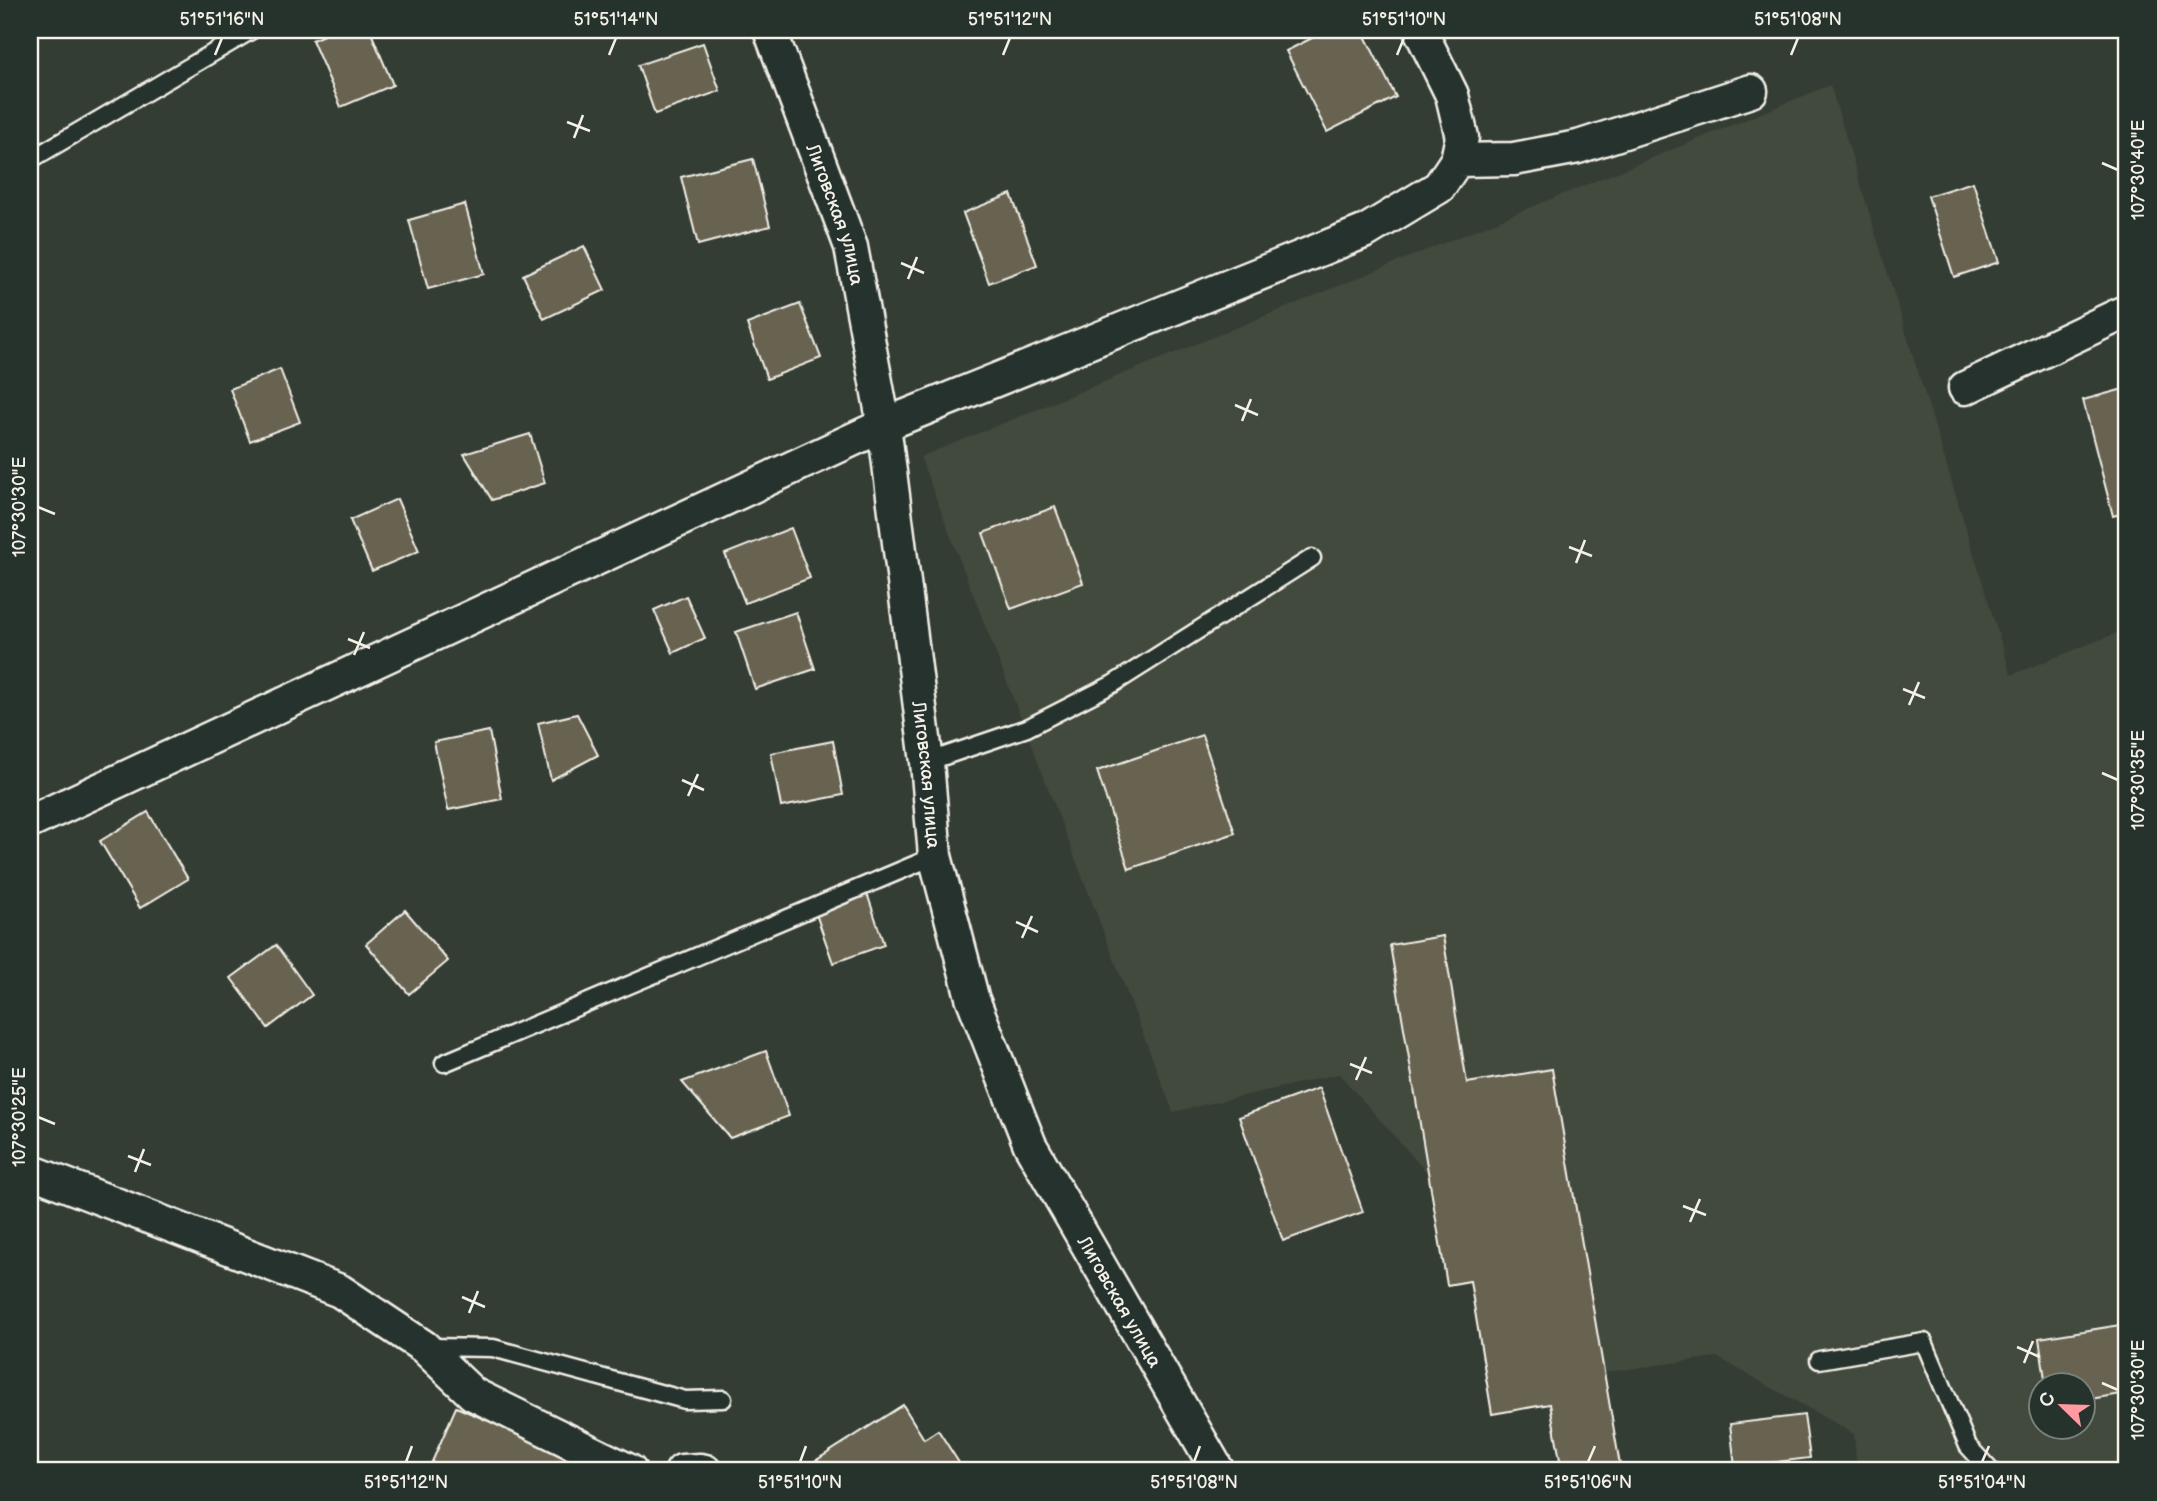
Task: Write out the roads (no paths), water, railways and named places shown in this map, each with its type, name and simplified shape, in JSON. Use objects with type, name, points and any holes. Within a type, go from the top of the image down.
[{"type":"street","name":"Лиговская улица","points":[[770,30],[851,247],[884,425],[927,762],[935,856],[972,997],[1030,1144],[1218,1471]]},
{"type":"street","points":[[30,822],[884,425],[1366,231],[1439,187],[1457,160],[1462,137],[1452,95],[1420,30]]},
{"type":"street","points":[[1457,160],[1514,159],[1578,147],[1751,91]]},
{"type":"street","points":[[1965,388],[2127,312]]},
{"type":"street","points":[[30,1171],[340,1291],[424,1347],[472,1394],[631,1471]]},
{"type":"street","points":[[682,1471],[705,1471]]},
{"type":"lane","points":[[30,160],[252,30]]},
{"type":"lane","points":[[927,762],[1027,728],[1113,684],[1312,558]]},
{"type":"lane","points":[[444,1063],[935,856]]},
{"type":"lane","points":[[1819,1360],[1924,1342],[1968,1446],[1991,1471]]},
{"type":"lane","points":[[424,1347],[493,1348],[685,1400],[723,1398]]}]
